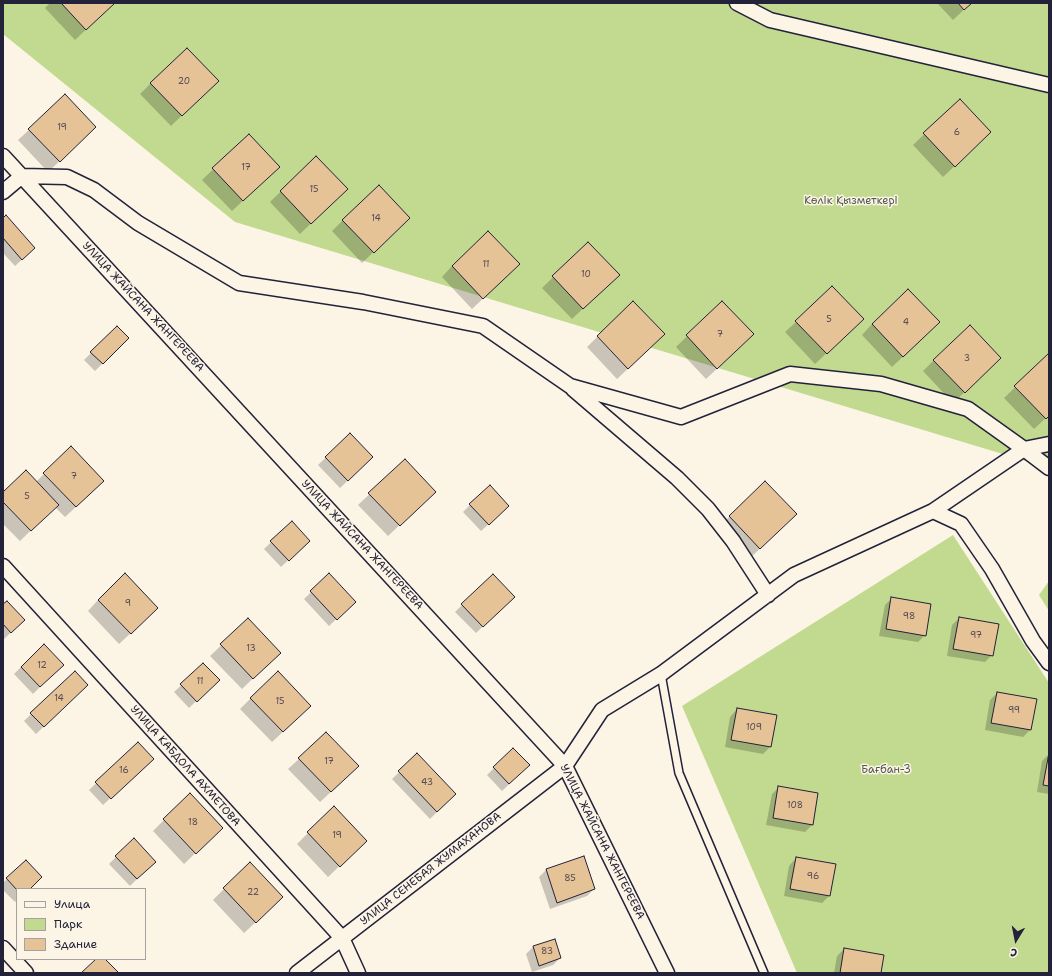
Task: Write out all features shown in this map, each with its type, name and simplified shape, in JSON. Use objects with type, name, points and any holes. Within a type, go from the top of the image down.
[{"type":"street","points":[[737,3],[770,20],[1049,85]]},
{"type":"street","name":"УЛИЦА ЖАЙСАНА ЖАНГЕРЕЕВА","points":[[3,156],[565,766],[667,973]]},
{"type":"street","points":[[3,192],[22,176],[67,177],[94,190],[138,223],[240,283],[363,302],[483,326],[570,386],[677,478],[708,509],[733,541],[768,595]]},
{"type":"street","points":[[570,386],[681,417],[790,374],[881,384],[968,409],[1049,468]]},
{"type":"street","points":[[1024,449],[1049,444]]},
{"type":"street","name":"УЛИЦА СЕНЕБАЯ ЖУМАХАНОВА","points":[[297,973],[565,766],[602,710],[661,674],[794,575],[933,511],[1024,449]]},
{"type":"street","points":[[933,511],[961,524],[992,569],[1033,641],[1049,663]]},
{"type":"street","name":"УЛИЦА КАБДОЛА АХМЕТОВА","points":[[3,566],[342,938],[358,973]]},
{"type":"street","points":[[3,948],[26,973]]},
{"type":"lane","points":[[661,674],[679,773],[764,973]]},
{"type":"green space","name":"Көлік Қызметкері","points":[[3,3],[1049,3],[1049,468],[235,222],[3,34]]},
{"type":"green space","name":"Бағбан-3","points":[[953,535],[1049,683],[1049,973],[797,973],[682,706]]},
{"type":"green space","points":[[1049,581],[1049,611],[1039,595]]},
{"type":"building","points":[[61,3],[115,3],[86,30]]},
{"type":"building","points":[[958,3],[972,3],[964,10]]},
{"type":"building","points":[[187,48],[219,81],[182,116],[150,83]]},
{"type":"building","points":[[65,94],[96,127],[60,162],[28,129]]},
{"type":"building","points":[[960,99],[991,132],[955,167],[923,133]]},
{"type":"building","points":[[249,134],[280,167],[243,201],[212,168]]},
{"type":"building","points":[[316,156],[348,189],[311,224],[280,191]]},
{"type":"building","points":[[379,185],[410,218],[374,253],[342,220]]},
{"type":"building","points":[[6,215],[35,248],[22,260],[3,238],[3,218]]},
{"type":"building","points":[[488,231],[520,264],[483,299],[452,266]]},
{"type":"building","points":[[588,242],[620,275],[583,309],[552,276]]},
{"type":"building","points":[[832,286],[864,319],[827,354],[795,321]]},
{"type":"building","points":[[908,289],[940,322],[903,357],[872,324]]},
{"type":"building","points":[[633,301],[665,334],[628,369],[597,336]]},
{"type":"building","points":[[722,301],[754,334],[717,369],[686,335]]},
{"type":"building","points":[[970,325],[1001,358],[965,393],[933,360]]},
{"type":"building","points":[[117,326],[129,338],[103,364],[90,352]]},
{"type":"building","points":[[1049,353],[1049,416],[1046,419],[1014,386]]},
{"type":"building","points":[[350,433],[373,457],[348,481],[325,457]]},
{"type":"building","points":[[71,446],[104,481],[76,507],[43,473]]},
{"type":"building","points":[[405,459],[436,492],[400,526],[368,493]]},
{"type":"building","points":[[26,470],[59,505],[31,531],[3,502],[3,492]]},
{"type":"building","points":[[765,481],[797,514],[760,549],[729,516]]},
{"type":"building","points":[[490,485],[509,506],[489,525],[469,504]]},
{"type":"building","points":[[292,521],[310,541],[289,561],[270,541]]},
{"type":"building","points":[[125,573],[158,608],[131,634],[98,600]]},
{"type":"building","points":[[329,573],[356,602],[337,620],[310,591]]},
{"type":"building","points":[[493,574],[515,597],[483,627],[461,604]]},
{"type":"building","points":[[891,597],[931,604],[926,636],[886,629]]},
{"type":"building","points":[[7,601],[25,620],[11,633],[3,624],[3,604]]},
{"type":"building","points":[[959,617],[999,624],[993,656],[953,649]]},
{"type":"building","points":[[248,618],[281,653],[253,679],[220,644]]},
{"type":"building","points":[[44,644],[64,665],[40,687],[21,667]]},
{"type":"building","points":[[203,663],[220,680],[197,702],[180,684]]},
{"type":"building","points":[[75,671],[88,685],[44,727],[30,713]]},
{"type":"building","points":[[278,671],[311,706],[283,732],[250,698]]},
{"type":"building","points":[[997,692],[1037,699],[1031,730],[991,723]]},
{"type":"building","points":[[737,708],[777,715],[771,747],[731,740]]},
{"type":"building","points":[[326,732],[359,766],[331,792],[298,758]]},
{"type":"building","points":[[138,742],[154,759],[111,799],[95,782]]},
{"type":"building","points":[[513,748],[530,765],[509,784],[493,767]]},
{"type":"building","points":[[417,753],[456,794],[437,812],[398,771]]},
{"type":"building","points":[[1049,753],[1049,786],[1043,785]]},
{"type":"building","points":[[778,786],[818,793],[813,825],[773,818]]},
{"type":"building","points":[[190,793],[223,828],[196,854],[163,819]]},
{"type":"building","points":[[334,806],[367,841],[340,867],[307,832]]},
{"type":"building","points":[[134,838],[156,862],[137,879],[115,856]]},
{"type":"building","points":[[584,856],[595,889],[557,903],[546,869]]},
{"type":"building","points":[[796,857],[836,864],[830,896],[790,889]]},
{"type":"building","points":[[26,860],[42,877],[31,888],[16,889],[6,878]]},
{"type":"building","points":[[250,862],[283,897],[256,923],[223,888]]},
{"type":"building","points":[[555,939],[561,958],[539,966],[533,946]]},
{"type":"building","points":[[844,948],[884,955],[881,973],[840,973]]},
{"type":"building","points":[[95,960],[106,960],[119,973],[81,973]]}]
